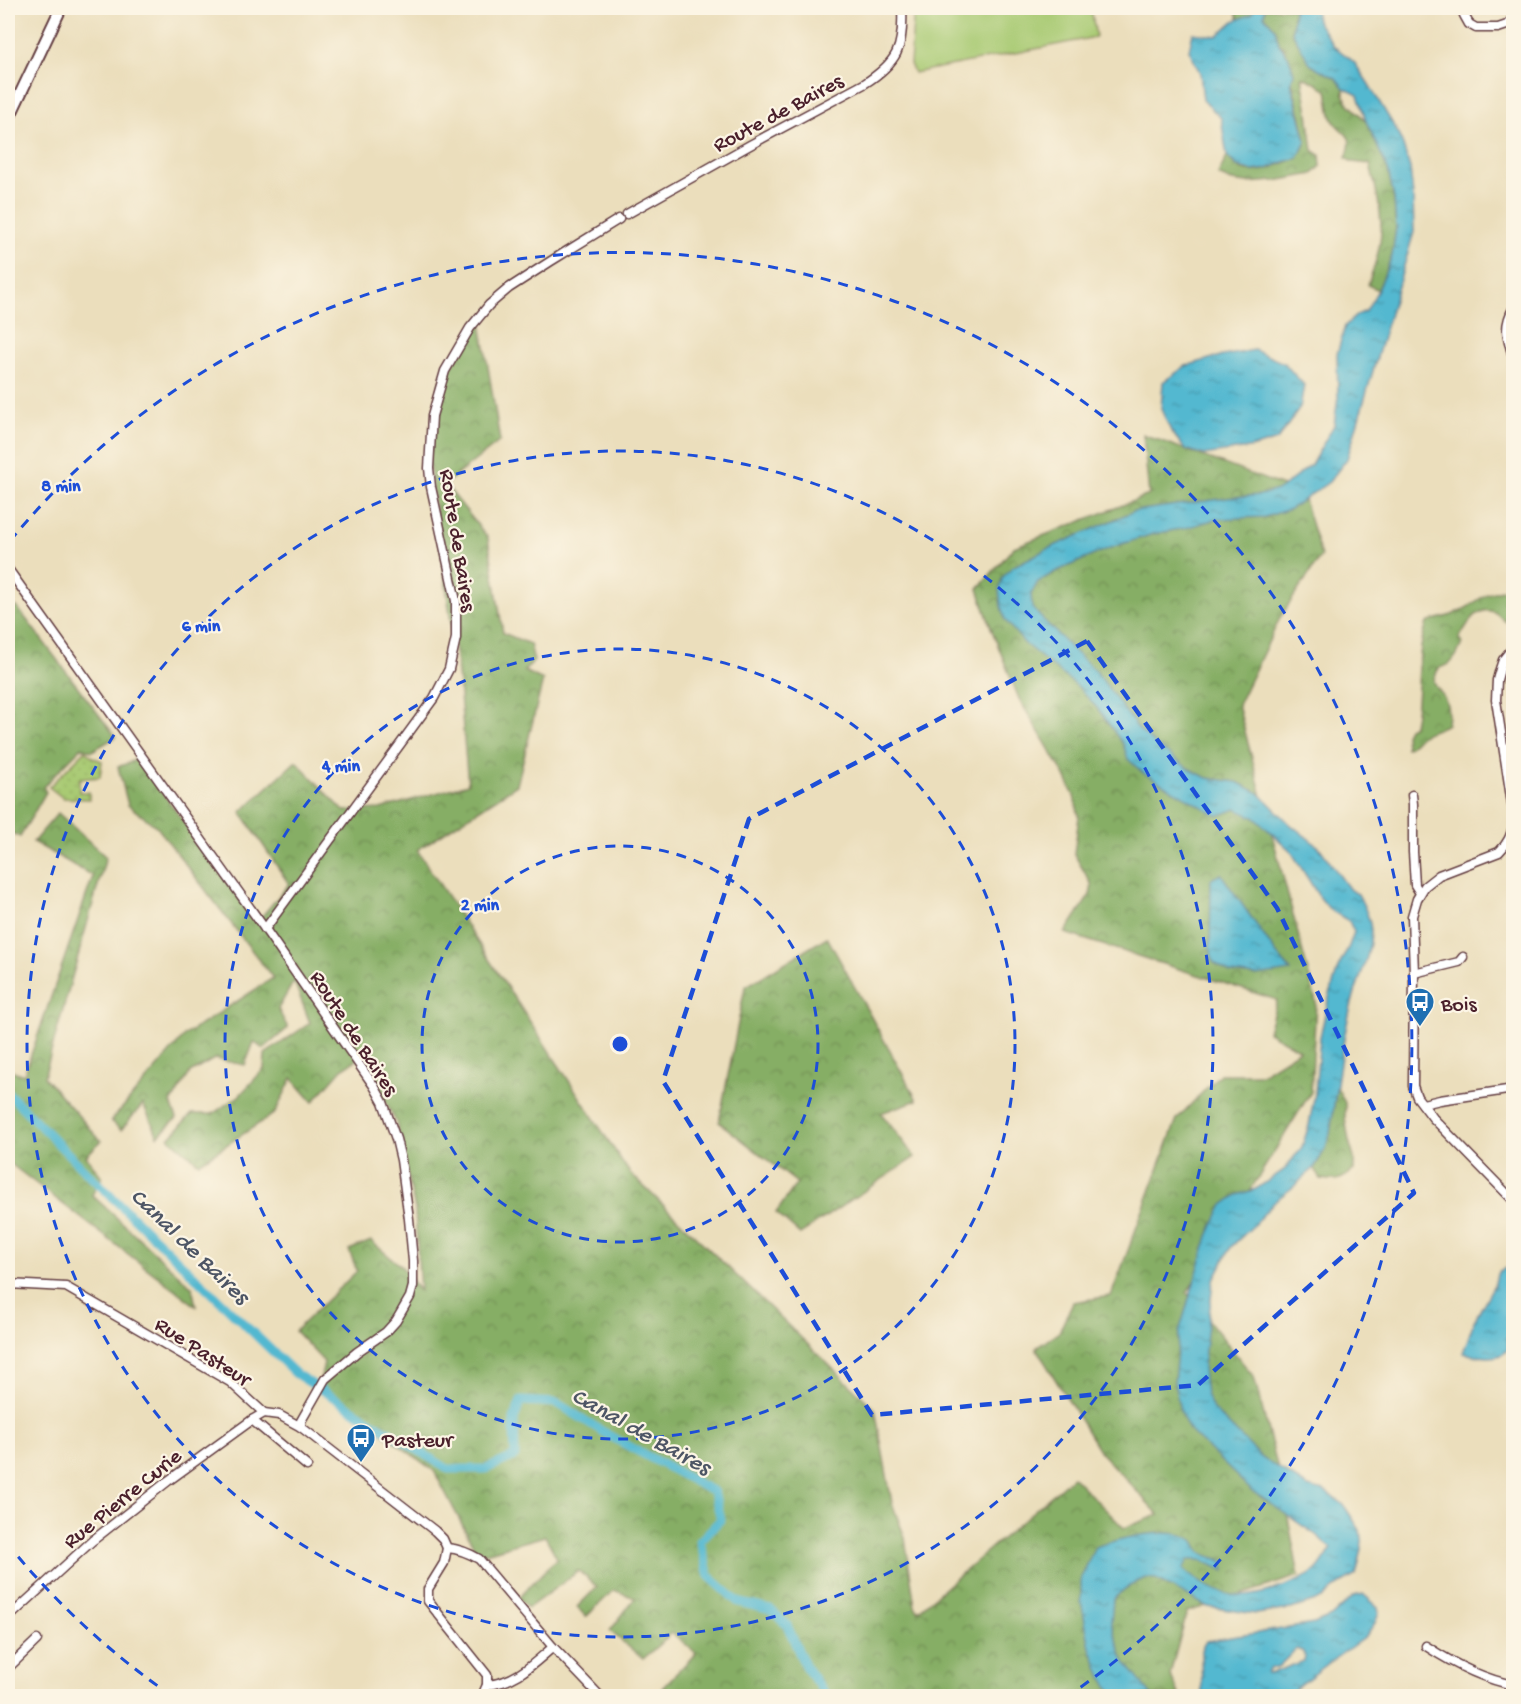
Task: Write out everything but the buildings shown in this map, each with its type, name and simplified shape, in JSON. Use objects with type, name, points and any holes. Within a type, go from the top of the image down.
[{"type":"main road","points":[[8,120],[61,8]]},
{"type":"street","name":"Route de Baires","points":[[264,928],[434,698],[449,669],[456,639],[456,601],[431,487],[429,468],[432,416],[445,371],[470,328],[489,305],[509,288],[623,216],[882,73],[898,50],[902,8]]},
{"type":"street","points":[[1464,15],[1469,24],[1476,28],[1498,28],[1507,25],[1514,18]]},
{"type":"street","points":[[1514,307],[1507,319],[1507,332],[1514,360]]},
{"type":"street","name":"Route de Baires","points":[[8,569],[374,1086],[383,1102],[396,1139],[410,1219],[413,1261],[413,1286],[410,1297],[402,1312],[386,1332],[357,1352],[325,1379],[301,1421],[302,1427]]},
{"type":"street","points":[[1514,646],[1503,660],[1497,680],[1514,817]]},
{"type":"street","points":[[1412,795],[1415,885],[1420,893]]},
{"type":"street","points":[[1514,823],[1510,847],[1439,875],[1420,893],[1412,916],[1413,1086],[1417,1097],[1433,1118],[1514,1201]]},
{"type":"street","points":[[1414,973],[1459,962],[1463,957]]},
{"type":"street","points":[[1423,1104],[1514,1089]]},
{"type":"street","name":"Rue Pasteur","points":[[8,1284],[66,1287],[230,1382],[264,1413],[279,1415],[302,1427],[435,1531],[443,1539],[447,1548]]},
{"type":"street","name":"Rue Pierre Curie","points":[[8,1618],[92,1541],[168,1481],[264,1413]]},
{"type":"street","points":[[252,1420],[307,1466]]},
{"type":"street","points":[[482,1696],[488,1685],[487,1675],[428,1600],[428,1589],[444,1563],[447,1548],[468,1553],[479,1559],[553,1647],[600,1696]]},
{"type":"street","points":[[8,1668],[37,1640]]},
{"type":"street","points":[[1426,1646],[1480,1675],[1514,1684]]},
{"type":"street","points":[[488,1685],[501,1684],[527,1670],[553,1647]]},
{"type":"highlighted area","points":[[1087,641],[1277,908],[1414,1193],[1198,1385],[872,1415],[663,1081],[749,819]]},
{"type":"green space","points":[[914,8],[1091,8],[1096,37],[914,73],[910,64]]},
{"type":"green space","points":[[1235,8],[1255,8],[1252,14],[1239,20]]},
{"type":"green space","points":[[1265,8],[1294,8],[1292,32],[1311,65],[1336,78],[1344,88],[1344,95],[1349,104],[1366,121],[1388,170],[1394,198],[1396,228],[1392,256],[1378,290],[1368,285],[1381,236],[1379,205],[1370,164],[1352,162],[1346,158],[1349,139],[1333,120],[1327,90],[1302,77],[1313,150],[1320,155],[1321,166],[1313,174],[1275,181],[1247,183],[1232,181],[1218,175],[1227,156],[1237,167],[1260,171],[1298,158],[1306,141],[1284,48],[1279,44],[1275,28],[1264,16]]},
{"type":"green space","points":[[481,323],[500,441],[445,484],[488,538],[503,633],[530,644],[534,661],[524,671],[543,680],[517,785],[417,850],[629,1172],[875,1409],[892,1503],[905,1538],[915,1606],[918,1611],[1073,1477],[1124,1528],[1159,1515],[1100,1452],[1036,1348],[1059,1332],[1073,1302],[1111,1296],[1177,1119],[1220,1074],[1262,1074],[1300,1050],[1268,1032],[1277,1000],[1065,933],[1090,895],[1092,885],[1074,854],[1079,816],[1074,796],[1064,774],[1019,699],[978,589],[1014,547],[1149,495],[1143,434],[1302,493],[1321,556],[1281,616],[1238,705],[1316,1002],[1311,1092],[1187,1293],[1254,1377],[1280,1476],[1299,1576],[1187,1612],[1170,1674],[1180,1696],[681,1696],[662,1688],[696,1653],[672,1633],[643,1659],[610,1631],[635,1598],[614,1590],[586,1617],[577,1607],[597,1587],[579,1571],[528,1608],[518,1598],[557,1558],[545,1536],[478,1555],[434,1471],[319,1386],[324,1362],[295,1331],[357,1271],[349,1250],[371,1241],[402,1267],[420,1291],[415,1209],[396,1122],[362,1056],[342,1069],[313,1102],[292,1078],[275,1113],[199,1163],[169,1138],[192,1114],[212,1114],[239,1096],[264,1069],[265,1054],[310,1023],[294,981],[278,1009],[288,1028],[263,1049],[254,1042],[245,1065],[214,1059],[190,1073],[171,1103],[177,1118],[158,1136],[143,1104],[121,1130],[111,1121],[185,1035],[273,978],[157,827],[128,805],[118,767],[138,759],[257,922],[289,884],[241,812],[296,761],[344,811],[380,809],[468,784],[458,673],[429,463],[440,382]]},
{"type":"green space","points":[[1513,587],[1513,625],[1488,610],[1472,618],[1459,639],[1462,643],[1456,656],[1451,662],[1439,668],[1434,679],[1435,685],[1446,702],[1447,724],[1422,735],[1406,748],[1405,734],[1408,728],[1414,725],[1419,661],[1427,623],[1452,615],[1487,594]]},
{"type":"green space","points":[[8,607],[17,607],[116,737],[92,751],[81,748],[43,787],[46,792],[20,837],[8,831]]},
{"type":"green space","points":[[85,751],[102,761],[100,777],[79,779],[79,792],[89,792],[89,799],[63,798],[49,787]]},
{"type":"green space","points":[[58,813],[106,857],[44,1077],[101,1141],[86,1156],[102,1177],[92,1195],[192,1287],[196,1306],[8,1162],[8,1069],[24,1075],[93,876],[33,842]]},
{"type":"green space","points":[[827,937],[917,1100],[881,1113],[915,1157],[800,1234],[776,1213],[797,1183],[719,1122],[745,987]]},
{"type":"green space","points":[[1337,1087],[1345,1103],[1345,1118],[1354,1158],[1354,1170],[1338,1179],[1320,1179],[1314,1168],[1327,1139]]},
{"type":"water","points":[[1255,8],[1265,8],[1264,16],[1275,28],[1279,44],[1289,57],[1294,73],[1291,82],[1306,141],[1298,158],[1267,169],[1253,171],[1238,167],[1227,156],[1221,118],[1203,100],[1200,73],[1189,50],[1193,33],[1217,36],[1234,21],[1252,14]]},
{"type":"water","points":[[1294,8],[1315,8],[1317,21],[1334,46],[1354,62],[1400,136],[1410,168],[1414,232],[1347,459],[1329,482],[1290,509],[1265,517],[1216,519],[1186,528],[1153,534],[1110,548],[1055,572],[1038,582],[1031,594],[1032,608],[1096,671],[1139,730],[1188,768],[1207,778],[1237,782],[1259,793],[1290,824],[1319,847],[1350,890],[1358,894],[1365,908],[1371,928],[1369,950],[1346,1030],[1326,1148],[1314,1168],[1275,1201],[1231,1247],[1213,1281],[1203,1368],[1206,1394],[1213,1409],[1262,1458],[1308,1487],[1324,1491],[1343,1504],[1360,1530],[1362,1549],[1356,1575],[1337,1586],[1322,1599],[1291,1609],[1256,1614],[1208,1607],[1156,1579],[1145,1578],[1126,1588],[1113,1599],[1111,1623],[1124,1661],[1152,1696],[1115,1696],[1102,1677],[1090,1648],[1081,1601],[1081,1578],[1095,1547],[1144,1534],[1183,1535],[1193,1540],[1203,1553],[1223,1561],[1225,1571],[1201,1560],[1188,1560],[1183,1569],[1210,1587],[1241,1596],[1269,1591],[1308,1576],[1320,1566],[1331,1548],[1252,1491],[1189,1430],[1180,1411],[1174,1382],[1179,1332],[1208,1236],[1223,1205],[1237,1195],[1256,1189],[1285,1169],[1302,1147],[1315,1093],[1320,1037],[1328,1001],[1338,968],[1354,932],[1349,921],[1330,910],[1318,895],[1291,851],[1255,818],[1236,809],[1218,816],[1143,773],[1128,759],[1123,744],[1098,709],[1079,688],[1025,644],[1005,620],[999,590],[1002,578],[1012,567],[1134,511],[1260,495],[1280,489],[1311,465],[1334,425],[1338,397],[1337,354],[1345,326],[1357,315],[1366,311],[1378,290],[1392,256],[1396,228],[1394,198],[1388,170],[1366,121],[1358,95],[1344,88],[1336,78],[1311,65],[1292,32]]},
{"type":"water","points":[[1254,350],[1284,363],[1304,385],[1300,408],[1277,440],[1255,447],[1204,455],[1185,449],[1171,431],[1161,409],[1163,382],[1186,366]]},
{"type":"water","points":[[1221,874],[1291,971],[1256,976],[1230,973],[1213,962],[1210,947],[1211,879]]},
{"type":"water","points":[[1506,1268],[1514,1273],[1513,1333],[1508,1338],[1508,1349],[1500,1356],[1494,1357],[1463,1353],[1474,1321],[1495,1283],[1497,1274]]},
{"type":"water","points":[[1363,1594],[1378,1607],[1379,1613],[1375,1623],[1365,1637],[1286,1696],[1202,1696],[1201,1650],[1206,1641],[1314,1624],[1331,1617],[1354,1596]],"holes":[[[1296,1649],[1305,1655],[1304,1661],[1267,1673],[1270,1669],[1279,1666]]]},
{"type":"waterway","name":"Canal de Baires","points":[[8,1093],[86,1172],[296,1374],[448,1469],[486,1469],[515,1456],[514,1419],[521,1401],[557,1403],[610,1436],[714,1492],[721,1519],[700,1541],[709,1576],[738,1602],[771,1610],[787,1625],[805,1666],[826,1696]]},
{"type":"place","name":"Bois","points":[[1420,1028]]},
{"type":"place","name":"Pasteur","points":[[361,1464]]}]
